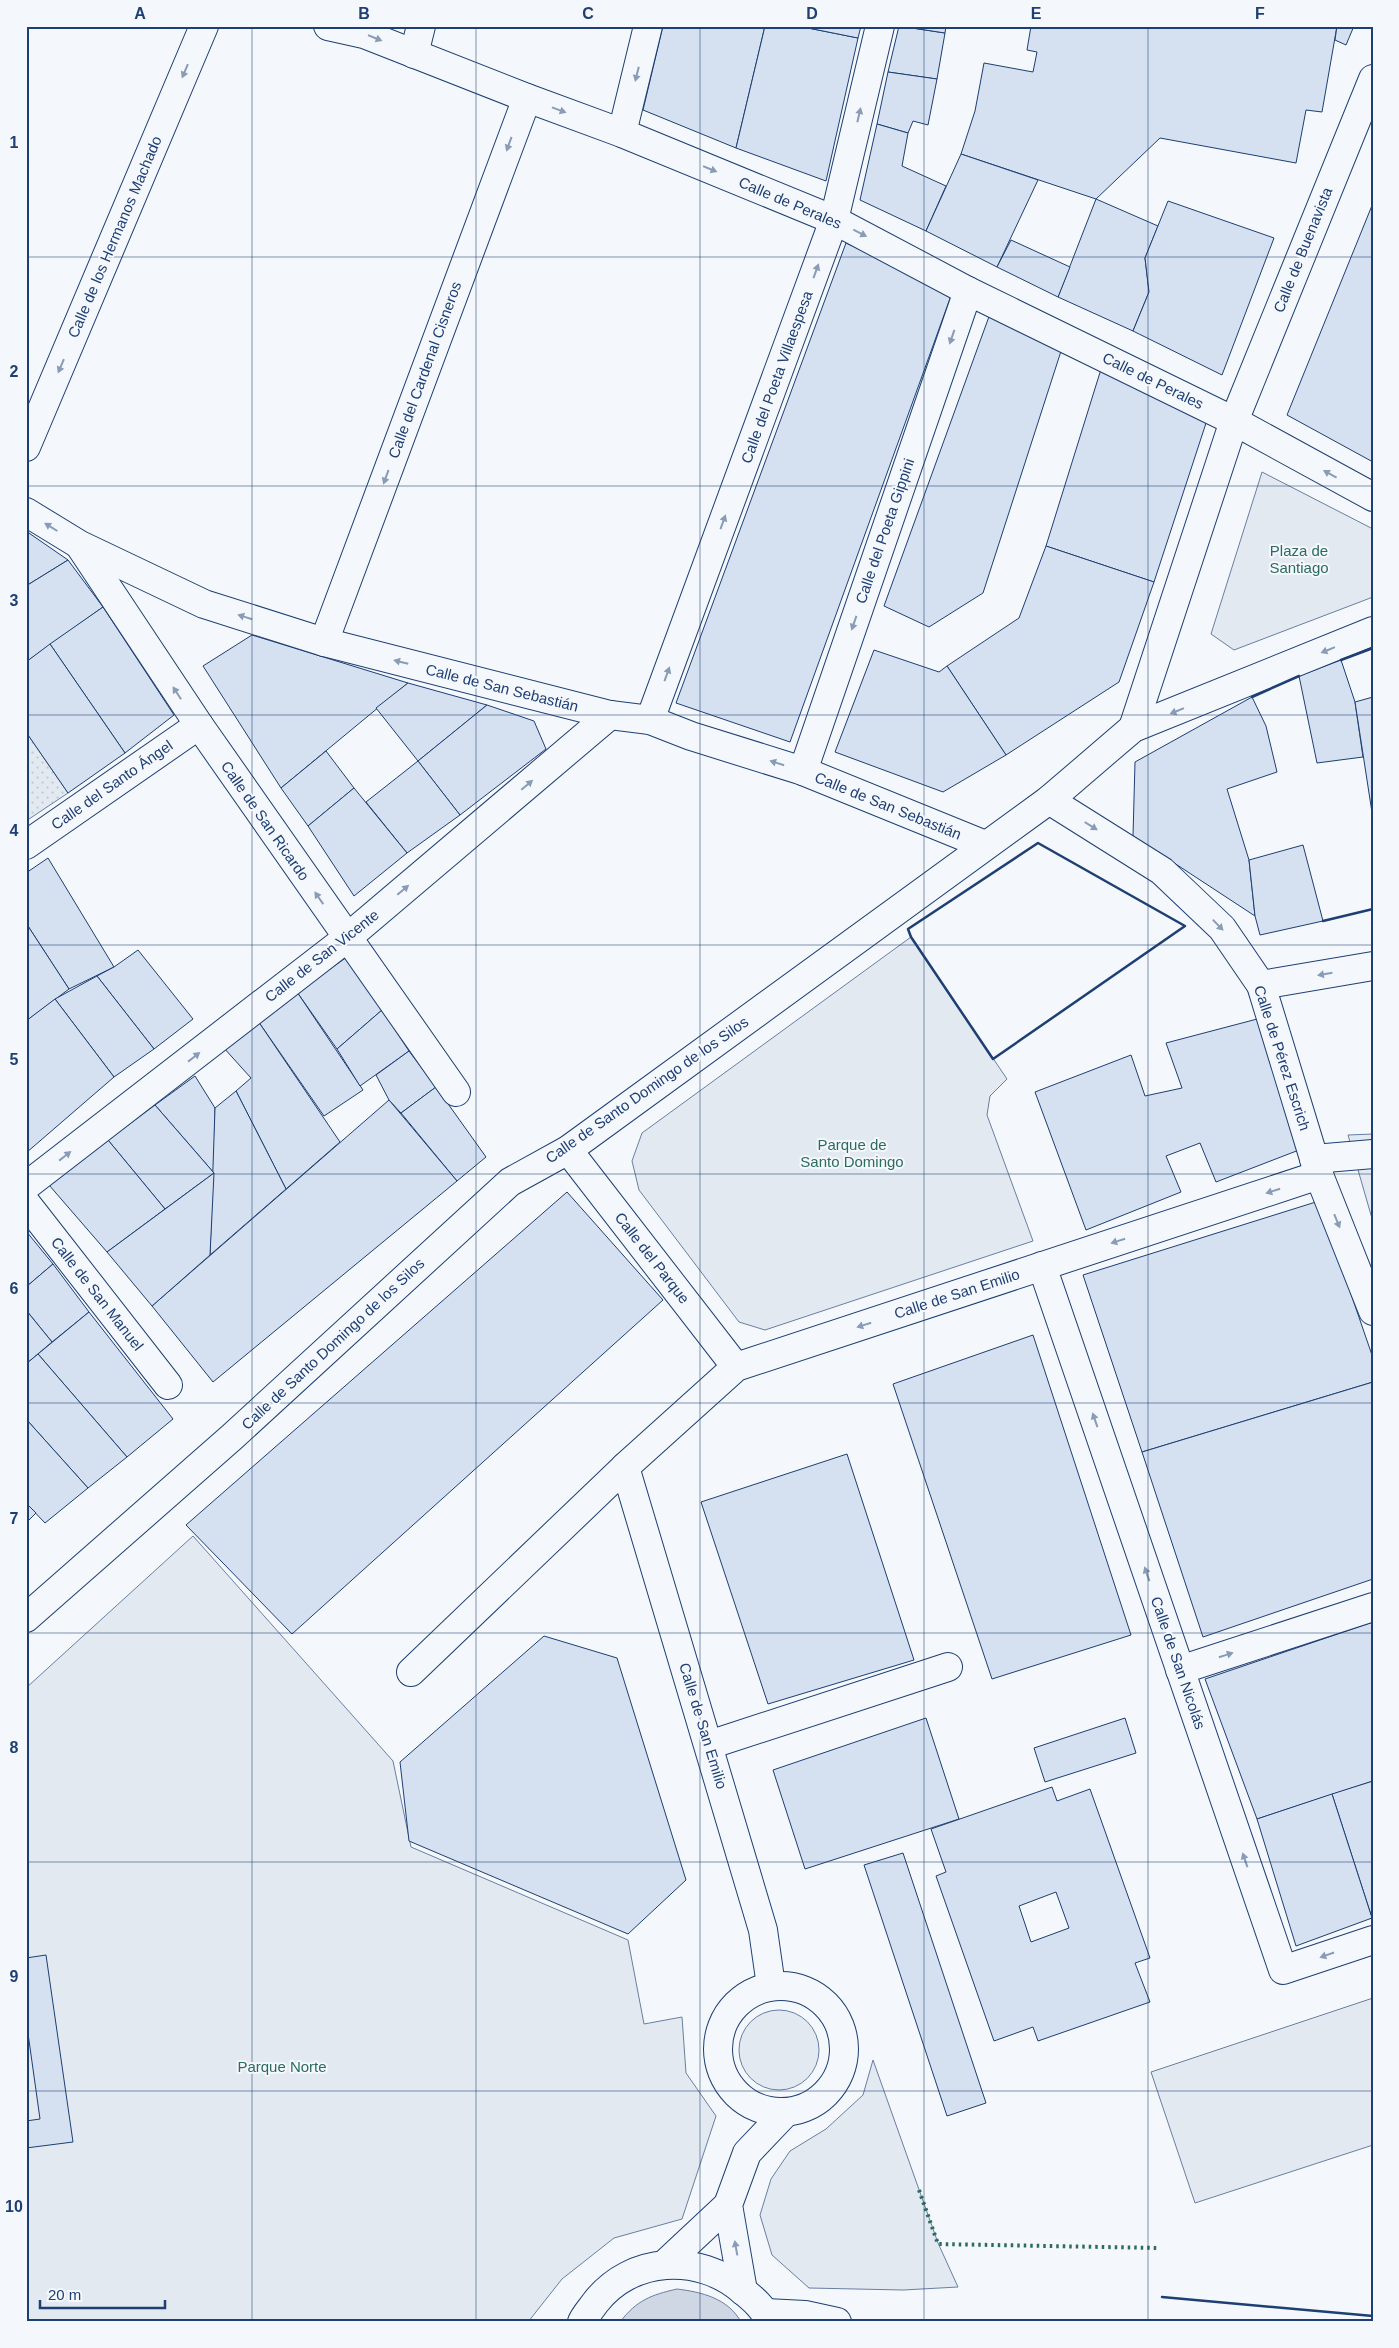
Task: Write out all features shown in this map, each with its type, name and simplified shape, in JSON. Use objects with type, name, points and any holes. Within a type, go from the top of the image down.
[{"type":"street","name":"Calle de los Hermanos Machado","points":[[26,447],[204,26]]},
{"type":"street","name":"Calle de Perales","points":[[328,26],[364,34],[526,98],[622,133],[834,220],[968,291],[1234,421]]},
{"type":"street","points":[[414,54],[421,26]]},
{"type":"street","points":[[622,133],[648,26]]},
{"type":"street","name":"Calle del Poeta Villaespesa","points":[[650,720],[834,220],[880,26]]},
{"type":"street","name":"Calle de Buenavista","points":[[1234,421],[1373,79]]},
{"type":"street","name":"Calle del Cardenal Cisneros","points":[[324,642],[526,98]]},
{"type":"street","name":"Calle del Poeta Gippini","points":[[803,771],[968,291]]},
{"type":"street","points":[[1133,728],[1234,421],[1373,497]]},
{"type":"street","name":"Calle de San Sebastián","points":[[26,512],[80,545],[204,604],[324,642],[610,715],[650,720],[691,736],[803,771],[985,845]]},
{"type":"street","name":"Calle de San Ricardo","points":[[80,545],[198,725],[456,1092]]},
{"type":"street","points":[[1133,728],[1373,631]]},
{"type":"street","name":"Calle de San Vicente","points":[[26,1186],[347,938],[610,715]]},
{"type":"street","name":"Calle del Santo Ángel","points":[[26,845],[198,725]]},
{"type":"street","name":"Calle de Santo Domingo de los Silos","points":[[26,1618],[232,1437],[510,1182],[568,1150],[985,845],[1050,800],[1133,728]]},
{"type":"street","name":"Calle de Pérez Escrich","points":[[1050,800],[1162,871],[1222,928],[1261,985],[1316,1167],[1370,1295]]},
{"type":"street","points":[[1261,985],[1373,966]]},
{"type":"street","name":"Calle del Parque","points":[[568,1150],[736,1367]]},
{"type":"street","name":"Calle de San Emilio","points":[[411,1672],[625,1467],[736,1367],[1042,1266],[1316,1167],[1373,1154]]},
{"type":"street","name":"Calle de San Manuel","points":[[26,1203],[168,1385]]},
{"type":"street","name":"Calle de San Nicolás","points":[[1042,1266],[1283,1970],[1373,1940]]},
{"type":"street","name":"Calle de San Emilio","points":[[625,1467],[763,1930],[771,1986]]},
{"type":"street","points":[[1180,1670],[1373,1607]]},
{"type":"street","points":[[709,1745],[948,1667]]},
{"type":"street","points":[[771,1986],[795,1987],[819,1998],[835,2015],[844,2039],[843,2065],[833,2087],[814,2104],[786,2112],[772,2112],[744,2101],[730,2086],[719,2059],[719,2037],[730,2012],[745,1996],[771,1986]]},
{"type":"street","points":[[666,2264],[728,2205],[747,2153],[744,2101]]},
{"type":"street","points":[[747,2153],[786,2112]]},
{"type":"street","points":[[728,2205],[743,2290]]},
{"type":"street","points":[[582,2321],[604,2291],[633,2272],[666,2264],[701,2267],[729,2279],[743,2290],[768,2317],[805,2315],[836,2322]]},
{"type":"green space","name":"Plaza de Santiago","points":[[1262,472],[1373,529],[1373,597],[1234,650],[1211,634]]},
{"type":"green space","points":[[26,732],[68,793],[26,821]]},
{"type":"green space","name":"Parque de Santo Domingo","points":[[911,937],[1007,1079],[990,1096],[987,1115],[1033,1241],[765,1330],[739,1322],[639,1190],[632,1161],[642,1133]]},
{"type":"green space","points":[[1373,1134],[1373,1222],[1348,1135]]},
{"type":"green space","name":"Parque Norte","points":[[193,1536],[393,1761],[411,1847],[628,1940],[644,2024],[682,2017],[686,2073],[716,2116],[682,2219],[614,2238],[562,2279],[528,2322],[26,2322],[26,1688]]},
{"type":"green space","points":[[1373,1998],[1373,2145],[1195,2203],[1151,2072]]},
{"type":"green space","points":[[779,2010],[794,2013],[807,2022],[816,2035],[819,2050],[816,2065],[807,2078],[794,2087],[779,2090],[764,2087],[751,2078],[742,2065],[739,2050],[742,2035],[751,2022],[764,2013]]},
{"type":"green space","points":[[873,2060],[938,2243],[958,2287],[903,2290],[809,2288],[772,2255],[760,2215],[771,2179],[790,2151],[826,2129],[863,2095]]},
{"type":"shaded area","points":[[677,2289],[704,2294],[721,2302],[736,2314],[741,2322],[620,2322],[639,2303]]},
{"type":"building","points":[[663,26],[765,26],[736,148],[643,110]]},
{"type":"building","points":[[765,26],[798,26],[858,38],[826,181],[736,148]]},
{"type":"building","points":[[798,26],[861,26],[858,38]]},
{"type":"building","points":[[899,26],[945,33],[937,79],[888,72]]},
{"type":"building","points":[[899,26],[946,26],[945,33]]},
{"type":"building","points":[[1031,26],[1337,26],[1322,112],[1306,110],[1296,163],[1160,138],[1096,199],[961,154],[975,111],[984,63],[1033,72],[1037,52],[1027,50]]},
{"type":"building","points":[[1337,26],[1354,26],[1346,45],[1335,40]]},
{"type":"building","points":[[888,72],[937,79],[928,125],[913,121],[908,133],[877,124]]},
{"type":"building","points":[[877,124],[908,133],[902,166],[946,186],[926,231],[860,200]]},
{"type":"building","points":[[961,154],[1038,180],[997,267],[926,231]]},
{"type":"building","points":[[1096,199],[1158,226],[1145,258],[1149,292],[1133,331],[1058,297]]},
{"type":"building","points":[[1168,201],[1274,238],[1222,375],[1133,331],[1149,292],[1145,258]]},
{"type":"building","points":[[1373,203],[1373,462],[1287,415]]},
{"type":"building","points":[[1011,240],[1070,267],[1058,297],[997,267]]},
{"type":"building","points":[[846,243],[952,293],[790,742],[676,703]]},
{"type":"building","points":[[991,311],[1063,345],[983,593],[929,627],[884,606]]},
{"type":"building","points":[[1102,366],[1208,417],[1154,582],[1046,546]]},
{"type":"building","points":[[26,531],[68,560],[26,586]]},
{"type":"building","points":[[1046,546],[1154,582],[1119,682],[1006,755],[947,666],[1019,618]]},
{"type":"building","points":[[68,560],[103,607],[26,662],[26,586]]},
{"type":"building","points":[[103,607],[174,715],[125,753],[50,644]]},
{"type":"building","points":[[252,635],[408,683],[281,788],[203,666]]},
{"type":"building","points":[[50,644],[125,753],[68,793],[26,732],[26,662]]},
{"type":"building","points":[[874,650],[939,672],[947,666],[1006,755],[943,792],[835,752]]},
{"type":"building","points":[[1341,660],[1355,702],[1363,757],[1317,763],[1299,676]]},
{"type":"building","points":[[408,683],[487,705],[418,761],[376,708]]},
{"type":"building","points":[[1252,697],[1266,726],[1277,772],[1227,789],[1249,860],[1255,916],[1133,836],[1135,762]]},
{"type":"building","points":[[1373,697],[1373,819],[1355,702]]},
{"type":"building","points":[[487,705],[534,721],[546,749],[460,815],[418,761]]},
{"type":"building","points":[[326,751],[354,788],[308,826],[281,788]]},
{"type":"building","points":[[418,761],[460,815],[407,853],[366,802]]},
{"type":"building","points":[[354,788],[407,853],[354,896],[308,826]]},
{"type":"building","points":[[1303,845],[1323,921],[1260,935],[1255,916],[1249,860]]},
{"type":"building","points":[[48,858],[114,967],[69,989],[26,923],[26,873]]},
{"type":"building","points":[[26,923],[69,989],[29,1019],[26,1015]]},
{"type":"building","points":[[138,950],[193,1019],[154,1049],[97,976],[114,967]]},
{"type":"building","points":[[347,957],[382,1010],[337,1049],[297,992]]},
{"type":"building","points":[[97,976],[154,1049],[114,1077],[55,999]]},
{"type":"building","points":[[297,992],[363,1090],[324,1116],[258,1021]]},
{"type":"building","points":[[55,999],[114,1077],[26,1153],[26,1021]]},
{"type":"building","points":[[382,1010],[409,1051],[360,1086],[337,1049]]},
{"type":"building","points":[[1261,1018],[1299,1150],[1216,1182],[1200,1143],[1166,1156],[1181,1192],[1086,1230],[1035,1092],[1131,1055],[1145,1096],[1182,1088],[1166,1043]]},
{"type":"building","points":[[258,1021],[340,1142],[286,1189],[236,1091],[251,1078],[223,1047]]},
{"type":"building","points":[[409,1051],[436,1087],[401,1113],[389,1100],[376,1075]]},
{"type":"building","points":[[195,1076],[215,1108],[214,1173],[155,1105]]},
{"type":"building","points":[[436,1087],[486,1157],[457,1181],[401,1113]]},
{"type":"building","points":[[236,1091],[286,1189],[210,1255],[215,1108]]},
{"type":"building","points":[[389,1100],[457,1181],[213,1382],[152,1306]]},
{"type":"building","points":[[155,1105],[214,1173],[165,1209],[108,1140]]},
{"type":"building","points":[[108,1140],[165,1209],[107,1252],[49,1185]]},
{"type":"building","points":[[214,1173],[210,1255],[152,1306],[107,1252]]},
{"type":"building","points":[[567,1192],[663,1300],[292,1634],[186,1525]]},
{"type":"building","points":[[1319,1201],[1373,1358],[1373,1382],[1142,1452],[1083,1275]]},
{"type":"building","points":[[26,1231],[53,1264],[26,1287]]},
{"type":"building","points":[[53,1264],[89,1312],[52,1342],[26,1310],[26,1287]]},
{"type":"building","points":[[26,1310],[52,1342],[26,1364]]},
{"type":"building","points":[[89,1312],[173,1419],[127,1457],[38,1354]]},
{"type":"building","points":[[1033,1335],[1131,1635],[992,1679],[893,1384]]},
{"type":"building","points":[[38,1354],[127,1457],[88,1488],[26,1419],[26,1364]]},
{"type":"building","points":[[1373,1382],[1373,1579],[1203,1637],[1142,1452]]},
{"type":"building","points":[[26,1419],[88,1488],[45,1523],[26,1503]]},
{"type":"building","points":[[847,1454],[914,1660],[768,1704],[701,1502]]},
{"type":"building","points":[[26,1503],[36,1513],[26,1523]]},
{"type":"building","points":[[1373,1622],[1373,1781],[1257,1819],[1205,1679]]},
{"type":"building","points":[[544,1636],[617,1658],[686,1880],[628,1934],[409,1841],[400,1762]]},
{"type":"building","points":[[926,1718],[959,1819],[805,1869],[773,1770]]},
{"type":"building","points":[[1125,1718],[1136,1753],[1045,1782],[1034,1748]]},
{"type":"building","points":[[1373,1781],[1373,1918],[1372,1918],[1332,1794]]},
{"type":"building","points":[[1052,1787],[1057,1801],[1090,1789],[1150,1958],[1135,1963],[1150,2002],[1038,2041],[1033,2027],[994,2041],[936,1876],[946,1872],[931,1829]],"holes":[[[1056,1892],[1069,1928],[1031,1942],[1019,1906]]]},
{"type":"building","points":[[1332,1794],[1372,1918],[1296,1946],[1257,1819]]},
{"type":"building","points":[[903,1853],[986,2103],[947,2116],[864,1865]]},
{"type":"building","points":[[46,1955],[73,2142],[26,2148],[26,2121],[40,2119],[26,2019],[26,1958]]},
{"type":"hedge","points":[[919,2190],[938,2244],[1159,2248]]},
{"type":"wall","points":[[1341,660],[1373,648]]},
{"type":"wall","points":[[1252,697],[1299,676]]},
{"type":"wall","points":[[1038,843],[1185,926],[993,1059],[911,937],[908,929],[1038,843]]},
{"type":"wall","points":[[1323,921],[1373,909]]},
{"type":"wall","points":[[1162,2297],[1373,2316]]}]
